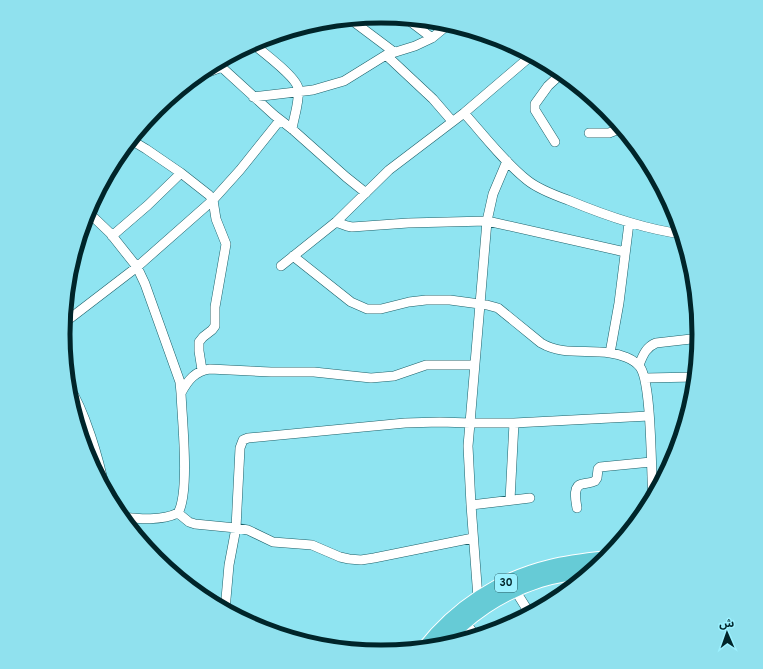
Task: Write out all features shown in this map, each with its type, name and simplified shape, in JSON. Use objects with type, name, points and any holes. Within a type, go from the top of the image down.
[{"type":"main road","name":"30","points":[[430,642],[457,614],[478,598],[495,588],[537,570],[597,559]]},
{"type":"main road","name":"30","points":[[448,638],[465,621],[489,604],[515,590],[548,578],[584,572]]},
{"type":"street","points":[[356,24],[390,54],[452,121]]},
{"type":"street","points":[[416,25],[432,38]]},
{"type":"street","points":[[253,97],[298,93],[344,81],[390,54],[415,46],[432,38],[443,29]]},
{"type":"street","points":[[258,49],[288,73],[298,87],[292,129]]},
{"type":"street","points":[[281,266],[336,222],[389,170],[464,113],[527,59]]},
{"type":"street","points":[[222,67],[253,97],[366,193]]},
{"type":"street","points":[[555,142],[535,110],[535,104],[548,86],[558,77]]},
{"type":"street","points":[[464,113],[507,161],[527,180],[542,189],[590,210],[629,223],[676,233]]},
{"type":"street","points":[[71,318],[137,267],[213,200],[240,170],[280,120]]},
{"type":"street","points":[[589,133],[609,133],[617,130]]},
{"type":"street","points":[[136,143],[181,173],[210,195],[213,200],[216,219],[226,244],[215,306],[214,326],[212,330],[199,342],[199,354],[202,370]]},
{"type":"street","points":[[478,598],[470,505],[468,446],[487,221],[493,194],[507,161]]},
{"type":"street","points":[[112,236],[148,205],[181,173]]},
{"type":"street","points":[[93,217],[112,236],[137,267],[145,284],[176,372],[181,392],[184,481],[181,507],[178,513],[165,517],[129,517]]},
{"type":"street","points":[[336,222],[352,227],[408,223],[487,221],[625,252]]},
{"type":"street","points":[[610,352],[619,303],[629,223]]},
{"type":"street","points":[[293,256],[351,302],[367,309],[381,309],[409,302],[426,300],[450,300],[480,304],[498,308],[549,348],[570,351],[610,352],[627,358],[639,365],[645,378],[649,416],[652,488]]},
{"type":"street","points":[[639,365],[646,350],[650,345],[656,342],[693,339]]},
{"type":"street","points":[[181,392],[191,377],[202,370],[210,369],[271,372],[314,372],[371,378],[394,376],[426,365],[474,365]]},
{"type":"street","points":[[645,378],[690,377]]},
{"type":"street","points":[[226,604],[229,565],[236,528],[240,448],[243,440],[248,438],[405,423],[440,422],[514,424],[649,416]]},
{"type":"street","points":[[510,500],[514,424]]},
{"type":"street","points":[[577,508],[577,486],[579,484],[595,481],[597,478],[598,469],[600,467],[651,462]]},
{"type":"street","points":[[470,505],[530,498]]},
{"type":"street","points":[[178,513],[189,522],[195,524],[248,530],[273,542],[312,545],[340,557],[349,559],[361,560],[374,558],[473,538]]},
{"type":"street","points":[[515,590],[527,609]]},
{"type":"street","points":[[465,621],[472,632]]}]
